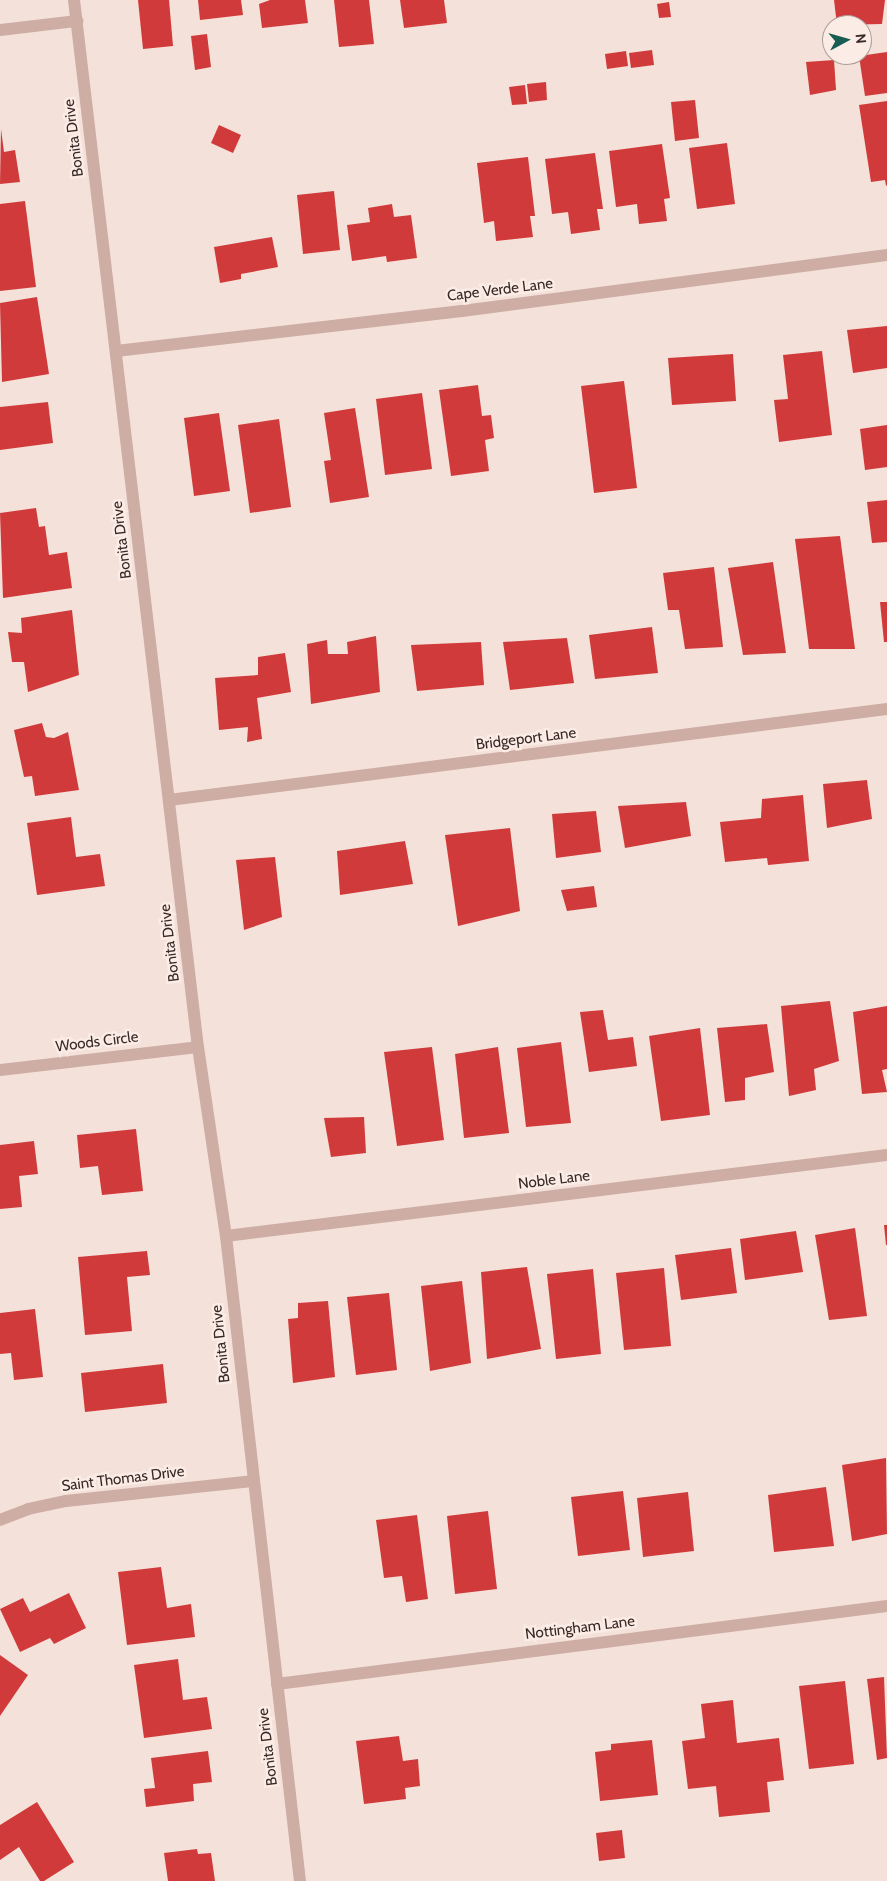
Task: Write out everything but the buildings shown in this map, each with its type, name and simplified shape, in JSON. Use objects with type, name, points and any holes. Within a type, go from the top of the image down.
[{"type":"street","name":"Bonita Drive","points":[[74,0],[198,1047],[226,1236],[252,1481],[300,1881]]},
{"type":"street","points":[[0,30],[77,21]]},
{"type":"street","name":"Cape Verde Lane","points":[[116,351],[462,312],[887,256]]},
{"type":"street","name":"Bridgeport Lane","points":[[170,800],[887,709]]},
{"type":"street","name":"Woods Circle","points":[[0,1070],[198,1047]]},
{"type":"street","name":"Noble Lane","points":[[226,1236],[887,1155]]},
{"type":"street","name":"Saint Thomas Drive","points":[[0,1520],[28,1508],[66,1501],[252,1481]]},
{"type":"street","name":"Nottingham Lane","points":[[277,1684],[887,1606]]}]
